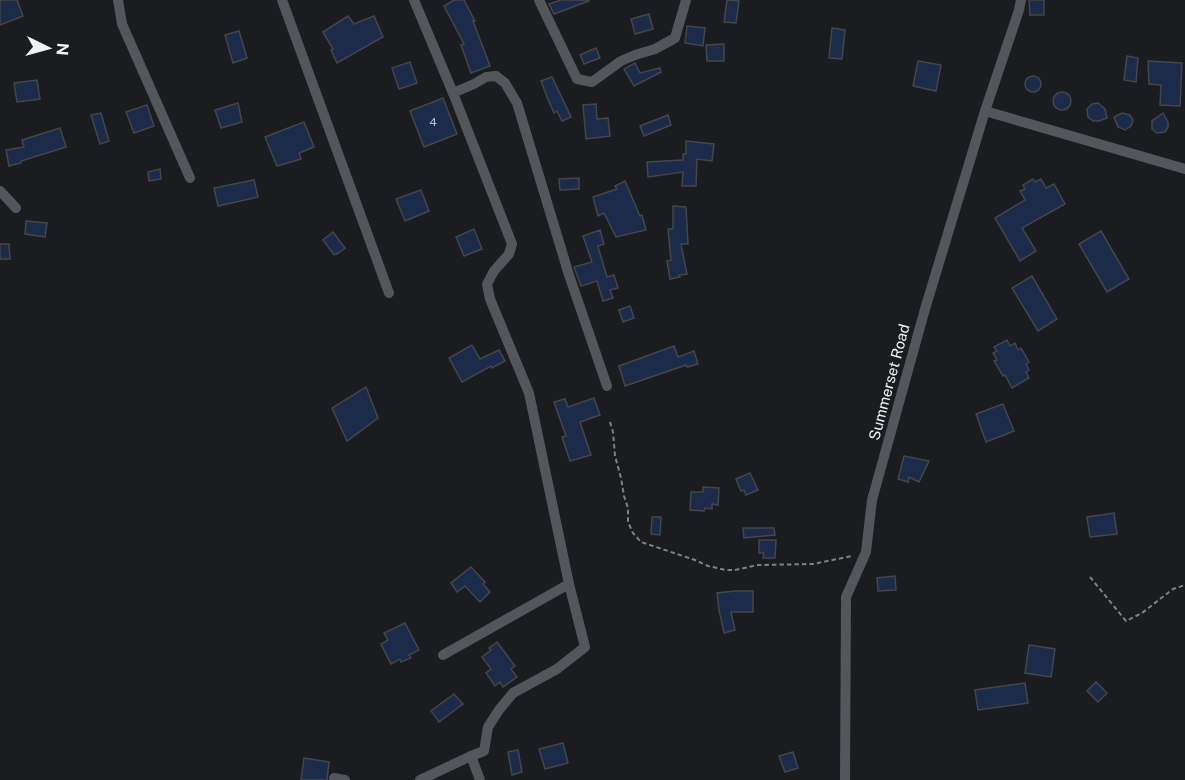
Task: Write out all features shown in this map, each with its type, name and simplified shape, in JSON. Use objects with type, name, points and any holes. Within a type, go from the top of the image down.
[{"type":"street","points":[[118,0],[122,24],[190,178]]},
{"type":"street","points":[[282,0],[389,293]]},
{"type":"street","points":[[414,0],[512,244],[509,254],[487,284],[490,299],[529,393],[569,584],[585,647],[557,669],[513,693],[488,727],[484,751],[420,780]]},
{"type":"street","points":[[540,0],[577,79],[592,82],[621,61],[655,49],[675,38],[686,0]]},
{"type":"street","name":"Summerset Road","points":[[845,780],[846,597],[866,552],[872,500],[925,309],[985,111],[1022,0]]},
{"type":"street","points":[[453,93],[486,77],[496,76],[505,83],[517,104],[569,275],[607,386]]},
{"type":"street","points":[[985,111],[1185,169]]},
{"type":"street","points":[[0,191],[16,208]]},
{"type":"street","points":[[443,655],[569,584]]},
{"type":"street","points":[[471,756],[480,780]]},
{"type":"path","points":[[610,422],[615,456],[628,508],[628,522],[633,533],[641,542],[695,560],[708,567],[726,570],[758,565],[813,564],[866,552]]},
{"type":"path","points":[[1090,577],[1126,621],[1143,612],[1173,589],[1185,585]]},
{"type":"building","points":[[0,0],[17,0],[23,16],[0,25]]},
{"type":"building","points":[[454,0],[464,0],[475,21],[473,21],[490,66],[471,73],[461,45],[464,44],[444,6]]},
{"type":"building","points":[[561,0],[589,1],[554,14],[549,4]]},
{"type":"building","points":[[727,0],[739,1],[736,23],[724,22]]},
{"type":"building","points":[[1029,0],[1044,0],[1044,15],[1030,15]]},
{"type":"building","points":[[649,14],[653,29],[635,34],[631,19]]},
{"type":"building","points":[[348,16],[354,24],[374,16],[383,37],[337,63],[331,50],[333,49],[323,32]]},
{"type":"building","points":[[687,26],[705,28],[703,46],[685,43]]},
{"type":"building","points":[[832,28],[845,30],[842,59],[829,58]]},
{"type":"building","points":[[239,31],[247,58],[233,63],[225,35]]},
{"type":"building","points":[[724,44],[724,61],[707,61],[706,45]]},
{"type":"building","points":[[596,48],[600,58],[584,64],[580,55]]},
{"type":"building","points":[[1127,56],[1138,58],[1136,82],[1124,80]]},
{"type":"building","points":[[918,61],[941,65],[936,91],[913,86]]},
{"type":"building","points":[[1148,61],[1182,63],[1180,106],[1160,105],[1161,85],[1149,84]]},
{"type":"building","points":[[410,62],[417,83],[399,89],[392,68]]},
{"type":"building","points":[[635,63],[640,73],[660,68],[661,72],[634,86],[624,69]]},
{"type":"building","points":[[1030,76],[1036,76],[1041,84],[1039,90],[1030,92],[1025,87],[1025,81]]},
{"type":"building","points":[[552,77],[571,117],[562,121],[557,111],[554,113],[541,81]]},
{"type":"building","points":[[37,80],[40,99],[17,102],[14,83]]},
{"type":"building","points":[[1058,92],[1066,92],[1071,97],[1069,108],[1058,110],[1053,105],[1053,97]]},
{"type":"building","points":[[443,98],[457,134],[424,147],[410,111]]},
{"type":"building","points":[[238,103],[242,122],[221,128],[215,110]]},
{"type":"building","points":[[1098,103],[1105,109],[1107,118],[1093,121],[1088,117],[1087,109],[1092,104]]},
{"type":"building","points":[[596,104],[597,119],[608,118],[610,136],[586,139],[583,105]]},
{"type":"building","points":[[147,105],[154,126],[134,133],[126,112]]},
{"type":"building","points":[[101,113],[109,141],[100,144],[91,115]]},
{"type":"building","points":[[1122,113],[1130,115],[1133,120],[1131,126],[1125,130],[1118,127],[1114,117]]},
{"type":"building","points":[[1163,113],[1168,127],[1165,132],[1157,133],[1152,129],[1152,121]]},
{"type":"building","points":[[668,115],[671,125],[644,136],[640,126]]},
{"type":"building","points":[[304,122],[314,147],[299,153],[301,159],[277,166],[265,137]]},
{"type":"building","points":[[60,128],[66,147],[9,166],[6,150],[24,147],[22,140]]},
{"type":"building","points":[[686,141],[714,144],[712,161],[697,159],[696,186],[682,186],[683,172],[648,177],[647,162],[683,160],[683,154],[686,154]]},
{"type":"building","points":[[160,169],[161,179],[149,181],[148,172]]},
{"type":"building","points":[[579,178],[579,189],[560,190],[559,179]]},
{"type":"building","points":[[1033,179],[1035,182],[1041,179],[1046,188],[1054,184],[1065,204],[1022,228],[1036,251],[1020,261],[995,218],[1025,200],[1020,191],[1025,189],[1023,185]]},
{"type":"building","points":[[254,180],[258,197],[218,206],[214,188]]},
{"type":"building","points":[[625,181],[640,216],[642,215],[646,230],[616,237],[604,213],[598,216],[593,197],[617,189],[615,186]]},
{"type":"building","points":[[421,190],[429,211],[405,221],[396,199]]},
{"type":"building","points":[[673,206],[686,207],[688,244],[681,244],[687,274],[670,279],[667,261],[671,260],[668,229],[673,229]]},
{"type":"building","points":[[26,221],[47,223],[45,237],[25,234]]},
{"type":"building","points":[[474,229],[482,249],[464,256],[456,237]]},
{"type":"building","points":[[600,230],[604,244],[598,246],[607,277],[614,275],[618,288],[610,290],[613,298],[603,301],[597,281],[581,286],[574,267],[592,262],[583,236]]},
{"type":"building","points":[[1101,231],[1129,279],[1107,292],[1079,244]]},
{"type":"building","points":[[333,232],[345,248],[334,255],[323,240]]},
{"type":"building","points":[[0,244],[9,244],[10,259],[0,259]]},
{"type":"building","points":[[1032,276],[1057,319],[1038,331],[1012,288]]},
{"type":"building","points":[[630,306],[634,318],[623,322],[619,310]]},
{"type":"building","points":[[1007,340],[1010,346],[1015,343],[1018,350],[1021,348],[1029,362],[1026,364],[1029,370],[1026,372],[1029,378],[1012,388],[994,361],[997,360],[993,353],[997,351],[994,347]]},
{"type":"building","points":[[472,345],[480,359],[499,350],[505,361],[462,382],[449,358]]},
{"type":"building","points":[[674,346],[678,357],[694,351],[698,364],[687,367],[686,365],[625,386],[619,366]]},
{"type":"building","points":[[366,387],[378,418],[347,441],[332,408]]},
{"type":"building","points":[[594,398],[600,415],[580,422],[591,455],[570,461],[562,437],[566,436],[554,402],[565,399],[568,407]]},
{"type":"building","points":[[1003,404],[1014,431],[986,442],[976,414]]},
{"type":"building","points":[[904,456],[929,461],[919,482],[909,477],[908,482],[898,479]]},
{"type":"building","points":[[750,473],[758,490],[746,495],[744,490],[741,491],[736,479]]},
{"type":"building","points":[[703,487],[719,488],[718,505],[712,504],[712,509],[705,508],[704,511],[690,510],[691,492],[703,492]]},
{"type":"building","points":[[1114,513],[1117,534],[1090,537],[1087,517]]},
{"type":"building","points":[[652,517],[661,517],[660,535],[651,534]]},
{"type":"building","points":[[743,528],[774,528],[775,535],[744,538]]},
{"type":"building","points":[[759,540],[776,540],[775,558],[763,558],[764,553],[759,553]]},
{"type":"building","points":[[471,567],[485,582],[483,584],[490,592],[480,602],[465,586],[457,592],[451,583]]},
{"type":"building","points":[[895,576],[896,590],[878,591],[877,578]]},
{"type":"building","points":[[753,591],[753,612],[731,612],[735,630],[724,633],[717,593]]},
{"type":"building","points":[[405,623],[419,650],[409,655],[411,658],[401,662],[400,659],[391,664],[381,644],[388,640],[384,633]]},
{"type":"building","points":[[497,642],[515,666],[511,669],[517,677],[503,687],[500,682],[495,686],[486,673],[491,669],[482,657]]},
{"type":"building","points":[[1029,645],[1055,649],[1051,677],[1025,673]]},
{"type":"building","points":[[1096,682],[1107,693],[1098,702],[1087,691]]},
{"type":"building","points":[[1025,683],[1028,703],[978,710],[975,690]]},
{"type":"building","points":[[454,694],[463,704],[439,722],[431,711]]},
{"type":"building","points":[[563,743],[568,763],[545,769],[539,749]]},
{"type":"building","points":[[518,750],[522,772],[512,775],[508,752]]},
{"type":"building","points":[[793,752],[798,768],[785,772],[779,756]]},
{"type":"building","points":[[304,758],[329,762],[327,780],[301,780]]}]
